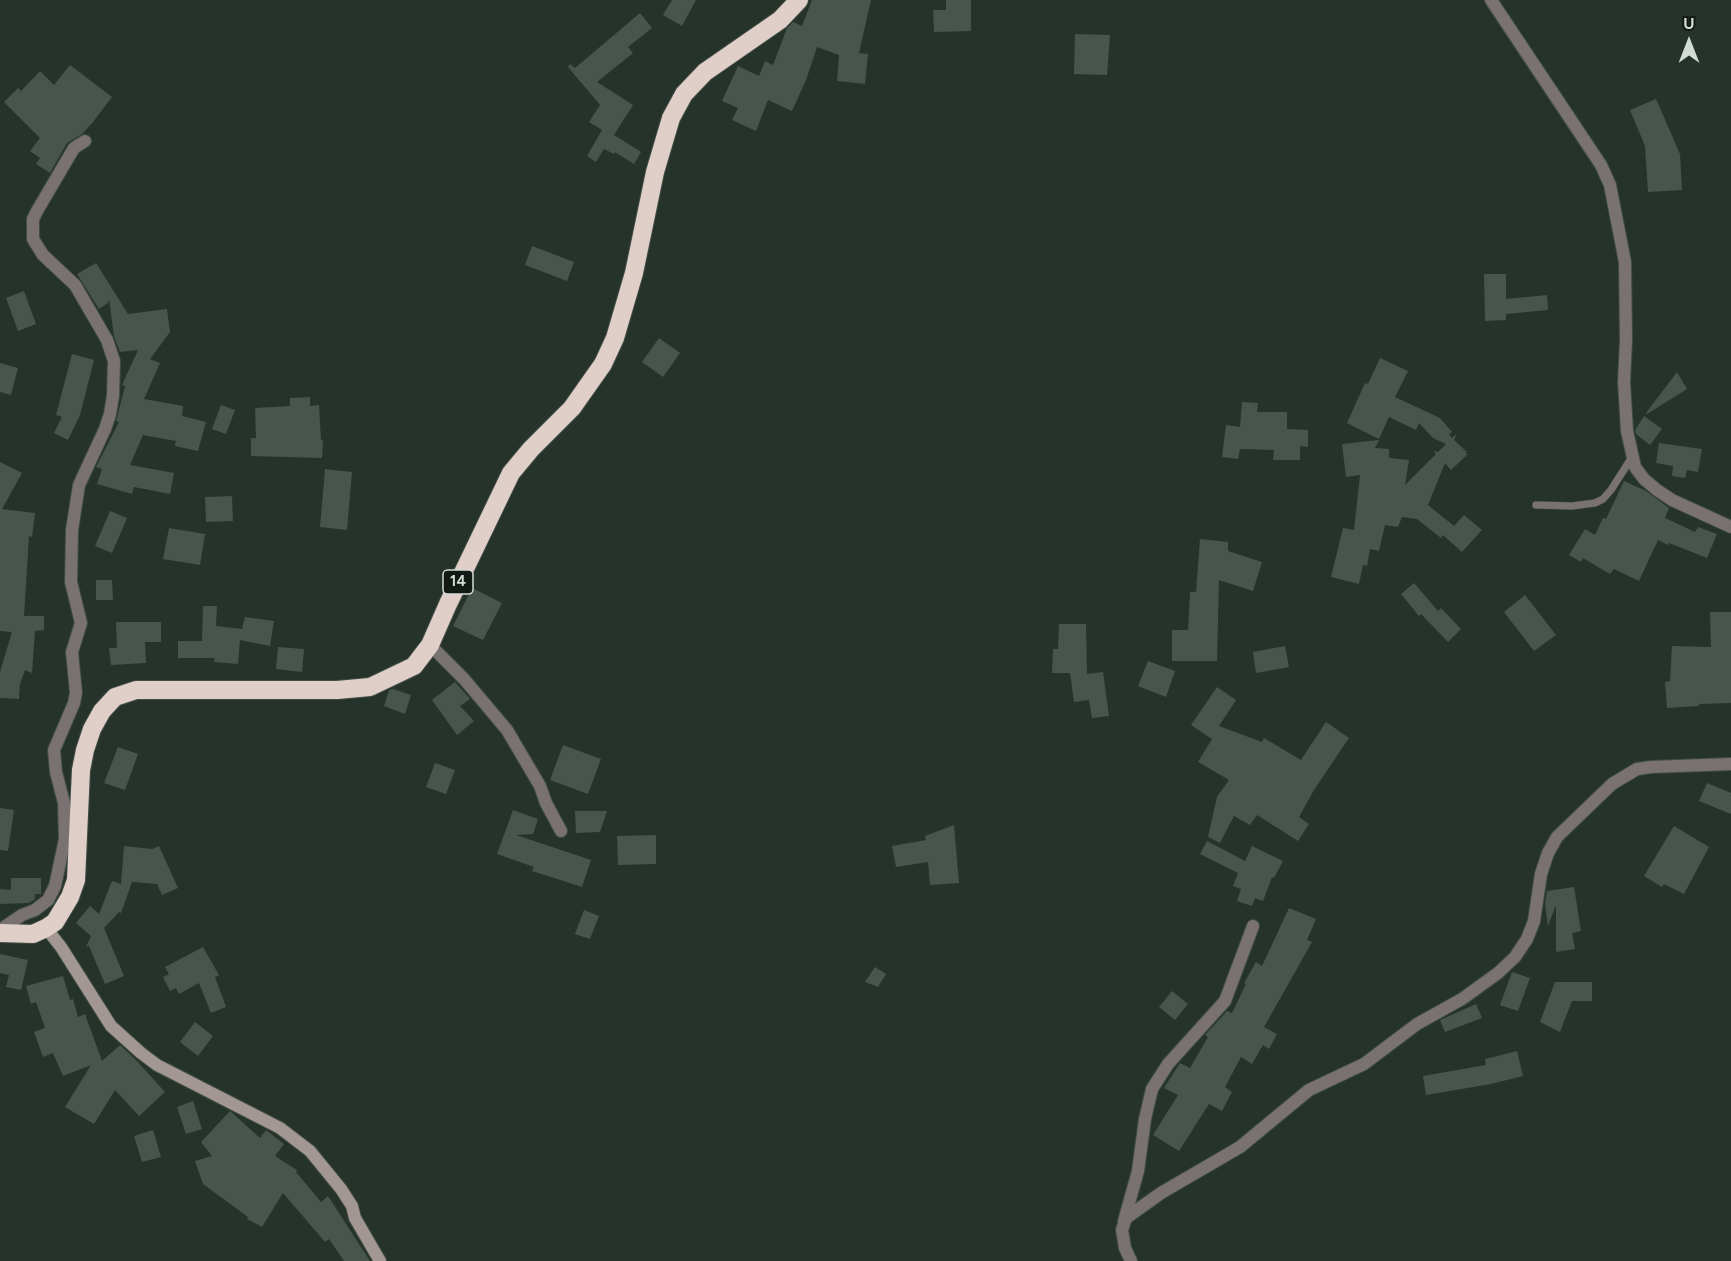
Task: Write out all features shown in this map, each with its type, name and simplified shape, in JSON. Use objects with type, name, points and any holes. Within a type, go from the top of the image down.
[{"type":"highway","name":"14","points":[[46,928],[55,922],[70,897],[76,880],[84,750],[102,711],[115,698],[136,690],[337,690],[370,687],[414,666],[430,645],[447,604],[511,473],[578,400],[607,355],[615,338],[634,273],[658,161],[671,118],[684,94],[705,72],[780,20],[799,0]]},
{"type":"highway","points":[[0,932],[33,934],[46,928]]},
{"type":"main road","points":[[46,928],[61,947],[111,1026],[141,1053],[157,1065],[280,1128],[310,1151],[347,1197],[380,1261]]},
{"type":"street","points":[[1491,0],[1601,165],[1610,185],[1625,262],[1624,382],[1627,431],[1635,467],[1644,479],[1672,500],[1731,527]]},
{"type":"street","points":[[0,932],[22,915],[35,910],[48,900],[55,886],[65,839],[64,803],[56,772],[54,750],[76,693],[72,652],[81,623],[71,582],[73,522],[79,485],[105,429],[114,396],[114,361],[107,340],[75,285],[43,255],[33,238],[33,219],[37,211],[74,148],[85,141]]},
{"type":"street","points":[[430,645],[464,679],[507,730],[540,786],[561,831]]},
{"type":"street","points":[[1122,1225],[1126,1218],[1161,1193],[1240,1147],[1309,1090],[1364,1064],[1417,1024],[1462,999],[1498,973],[1515,957],[1527,939],[1534,921],[1540,874],[1557,837],[1612,784],[1631,772],[1651,767],[1731,764]]},
{"type":"street","points":[[1131,1261],[1123,1239],[1122,1225],[1138,1171],[1145,1119],[1152,1089],[1168,1064],[1224,1001],[1253,926]]},
{"type":"lane","points":[[1536,505],[1572,506],[1595,503],[1603,499],[1611,490],[1632,457]]},
{"type":"building","points":[[672,0],[696,0],[682,26],[663,15]]},
{"type":"building","points":[[812,0],[871,0],[859,53],[868,54],[865,84],[837,81],[839,55],[817,47],[792,111],[768,100],[756,131],[732,120],[738,108],[722,101],[738,66],[759,76],[765,61],[773,65],[787,28],[793,22],[802,26]]},
{"type":"building","points":[[946,0],[971,0],[971,31],[934,32],[933,10],[946,10]]},
{"type":"building","points":[[640,13],[652,28],[628,47],[633,53],[597,82],[633,105],[614,135],[641,152],[634,164],[615,152],[614,154],[604,149],[596,162],[587,156],[602,130],[589,122],[600,105],[568,67],[570,64],[575,68]]},
{"type":"building","points":[[1075,34],[1110,35],[1107,75],[1074,74]]},
{"type":"building","points":[[70,65],[112,97],[82,134],[67,143],[50,173],[36,164],[40,158],[30,151],[40,138],[4,102],[18,88],[21,91],[40,71],[54,85]]},
{"type":"building","points":[[1656,99],[1680,154],[1682,190],[1648,192],[1645,146],[1630,110]]},
{"type":"building","points":[[532,246],[574,262],[567,281],[525,265]]},
{"type":"building","points":[[96,263],[128,314],[167,309],[170,332],[150,359],[160,363],[144,399],[183,406],[182,416],[206,422],[198,451],[175,446],[176,441],[143,435],[130,465],[174,473],[170,494],[134,487],[132,494],[97,484],[102,469],[96,467],[119,422],[116,421],[125,386],[122,385],[138,350],[120,352],[114,336],[109,299],[108,303],[99,309],[77,274]]},
{"type":"building","points":[[1484,274],[1506,274],[1506,299],[1547,295],[1548,310],[1506,314],[1506,320],[1485,321]]},
{"type":"building","points":[[24,291],[36,324],[18,331],[6,298]]},
{"type":"building","points":[[659,338],[680,353],[663,377],[642,362]]},
{"type":"building","points":[[72,354],[94,360],[80,415],[68,440],[54,433],[62,417],[56,415]]},
{"type":"building","points":[[1380,358],[1408,371],[1395,397],[1440,418],[1452,432],[1449,434],[1452,438],[1457,433],[1454,440],[1468,454],[1451,470],[1445,463],[1428,505],[1454,526],[1464,515],[1482,530],[1462,552],[1443,535],[1441,538],[1417,519],[1402,517],[1398,527],[1385,525],[1379,551],[1370,549],[1367,566],[1363,565],[1359,584],[1331,577],[1343,528],[1354,530],[1360,475],[1346,477],[1342,444],[1379,440],[1375,448],[1389,449],[1389,458],[1409,460],[1405,485],[1436,454],[1433,451],[1438,452],[1446,444],[1433,438],[1419,423],[1416,430],[1389,417],[1379,439],[1347,423],[1365,383],[1368,384]]},
{"type":"building","points":[[0,363],[18,368],[11,395],[0,392]]},
{"type":"building","points":[[1677,372],[1687,389],[1647,414],[1646,413]]},
{"type":"building","points":[[310,397],[310,406],[319,405],[321,440],[323,440],[322,458],[251,456],[251,438],[256,438],[255,408],[290,406],[290,398]]},
{"type":"building","points":[[1242,402],[1258,403],[1257,412],[1287,412],[1287,429],[1308,430],[1308,447],[1300,446],[1300,460],[1273,460],[1274,450],[1240,449],[1238,459],[1222,457],[1226,425],[1240,427]]},
{"type":"building","points":[[221,405],[235,410],[226,434],[212,429]]},
{"type":"building","points":[[1644,416],[1662,429],[1650,445],[1636,434],[1635,430]]},
{"type":"building","points":[[1659,443],[1702,449],[1698,472],[1687,470],[1685,478],[1672,476],[1673,466],[1656,463]]},
{"type":"building","points":[[0,462],[22,473],[2,509],[35,513],[32,537],[29,536],[24,616],[44,616],[44,630],[35,631],[32,673],[25,670],[20,684],[19,699],[0,698],[0,672],[12,632],[0,631]]},
{"type":"building","points":[[325,469],[352,472],[347,530],[320,527]]},
{"type":"building","points":[[1624,481],[1646,491],[1669,508],[1665,518],[1695,532],[1698,527],[1717,534],[1707,558],[1658,540],[1639,581],[1614,569],[1610,574],[1583,558],[1581,562],[1569,555],[1585,529],[1595,535],[1603,518],[1606,519]]},
{"type":"building","points":[[232,496],[233,521],[206,522],[205,497]]},
{"type":"building","points":[[110,511],[127,518],[112,553],[95,546]]},
{"type":"building","points":[[169,528],[205,534],[200,565],[163,559]]},
{"type":"building","points":[[1200,539],[1228,542],[1228,551],[1262,562],[1253,591],[1219,580],[1217,661],[1172,661],[1172,630],[1188,630],[1190,592],[1196,592]]},
{"type":"building","points":[[96,580],[112,580],[113,600],[96,600]]},
{"type":"building","points":[[1414,583],[1438,611],[1441,608],[1461,629],[1448,642],[1421,614],[1419,616],[1401,594]]},
{"type":"building","points":[[472,588],[502,603],[483,640],[453,626]]},
{"type":"building","points":[[1525,595],[1556,635],[1534,651],[1504,612]]},
{"type":"building","points":[[203,606],[217,606],[216,626],[242,629],[245,617],[274,621],[270,646],[240,640],[238,664],[214,662],[215,658],[178,658],[178,641],[202,641]]},
{"type":"building","points":[[1710,612],[1731,612],[1731,703],[1667,708],[1665,682],[1670,681],[1672,646],[1711,647]]},
{"type":"building","points":[[116,622],[161,622],[161,642],[145,642],[146,663],[111,665],[109,648],[117,648]]},
{"type":"building","points":[[1059,624],[1086,624],[1087,674],[1103,672],[1109,716],[1092,718],[1089,700],[1074,702],[1070,673],[1052,673],[1053,649],[1058,649]]},
{"type":"building","points":[[1285,646],[1289,667],[1256,673],[1253,652]]},
{"type":"building","points":[[278,647],[304,649],[302,672],[276,669]]},
{"type":"building","points":[[1148,661],[1175,671],[1166,697],[1138,686]]},
{"type":"building","points":[[455,682],[470,699],[460,706],[474,721],[457,735],[432,700]]},
{"type":"building","points":[[1217,687],[1236,700],[1219,726],[1262,742],[1264,738],[1301,760],[1326,722],[1349,738],[1299,817],[1309,824],[1298,841],[1257,815],[1250,825],[1234,816],[1220,843],[1208,837],[1217,797],[1229,780],[1198,762],[1212,739],[1191,725]]},
{"type":"building","points":[[393,689],[411,695],[405,714],[384,706],[389,690]]},
{"type":"building","points":[[563,745],[601,759],[588,794],[550,780]]},
{"type":"building","points":[[118,747],[138,754],[125,790],[104,783]]},
{"type":"building","points":[[435,763],[455,770],[446,794],[426,787]]},
{"type":"building","points":[[1707,783],[1731,793],[1731,814],[1699,801]]},
{"type":"building","points":[[0,808],[14,810],[8,851],[0,850]]},
{"type":"building","points":[[513,810],[538,819],[533,834],[516,835],[591,860],[582,887],[532,871],[534,867],[497,854]]},
{"type":"building","points":[[575,811],[607,811],[600,832],[576,833]]},
{"type":"building","points":[[954,825],[959,883],[930,885],[928,862],[896,867],[892,846],[926,840],[925,836]]},
{"type":"building","points":[[1674,826],[1709,847],[1684,894],[1664,884],[1662,887],[1644,876]]},
{"type":"building","points":[[656,835],[656,864],[618,865],[617,836]]},
{"type":"building","points":[[1207,841],[1245,861],[1252,846],[1283,861],[1274,878],[1272,877],[1263,901],[1255,898],[1252,906],[1237,901],[1241,889],[1233,886],[1238,873],[1200,854]]},
{"type":"building","points":[[124,846],[152,849],[159,846],[178,888],[162,895],[157,884],[132,882],[121,913],[119,912],[104,928],[124,976],[105,984],[89,946],[86,947],[91,936],[76,923],[90,906],[99,914],[112,881],[121,884]]},
{"type":"building","points":[[11,878],[41,878],[41,894],[35,894],[35,899],[29,903],[0,904],[0,889],[11,890]]},
{"type":"building","points":[[1574,887],[1581,931],[1572,933],[1575,949],[1556,952],[1556,905],[1548,926],[1545,904],[1547,891]]},
{"type":"building","points":[[1289,908],[1316,919],[1307,940],[1312,942],[1264,1027],[1277,1034],[1269,1049],[1263,1045],[1252,1064],[1241,1057],[1225,1087],[1232,1092],[1222,1111],[1209,1104],[1179,1151],[1153,1135],[1178,1095],[1164,1088],[1180,1063],[1190,1068],[1208,1037],[1205,1035],[1227,1011],[1232,1013],[1246,984],[1244,983],[1256,962],[1262,966]]},
{"type":"building","points":[[584,910],[599,916],[590,939],[575,934]]},
{"type":"building","points":[[203,947],[219,975],[215,977],[226,1007],[211,1013],[199,983],[179,994],[176,988],[170,991],[163,977],[169,974],[165,967]]},
{"type":"building","points":[[0,954],[28,960],[21,990],[6,987],[9,975],[0,973]]},
{"type":"building","points":[[875,967],[886,974],[878,987],[865,982]]},
{"type":"building","points":[[1512,972],[1530,978],[1518,1011],[1500,1005]]},
{"type":"building","points":[[63,976],[78,1017],[85,1014],[102,1061],[120,1045],[165,1092],[139,1116],[115,1090],[94,1124],[65,1107],[91,1065],[63,1076],[53,1053],[43,1057],[34,1032],[45,1028],[36,1002],[31,1004],[26,986]]},
{"type":"building","points":[[1555,982],[1592,982],[1592,1001],[1572,1001],[1560,1032],[1540,1022]]},
{"type":"building","points":[[1172,991],[1188,1004],[1175,1020],[1159,1007]]},
{"type":"building","points":[[1476,1004],[1482,1018],[1445,1032],[1440,1020]]},
{"type":"building","points":[[195,1022],[213,1036],[198,1056],[180,1042]]},
{"type":"building","points":[[1517,1051],[1523,1076],[1426,1095],[1423,1076],[1486,1065],[1485,1059]]},
{"type":"building","points":[[193,1101],[202,1129],[186,1134],[177,1107]]},
{"type":"building","points":[[230,1111],[260,1138],[266,1130],[284,1144],[275,1156],[297,1170],[296,1172],[321,1202],[328,1196],[370,1261],[344,1261],[329,1239],[325,1242],[283,1193],[262,1227],[247,1219],[248,1217],[203,1184],[195,1161],[212,1156],[201,1142]]},
{"type":"building","points":[[153,1130],[161,1157],[142,1162],[134,1136]]}]
